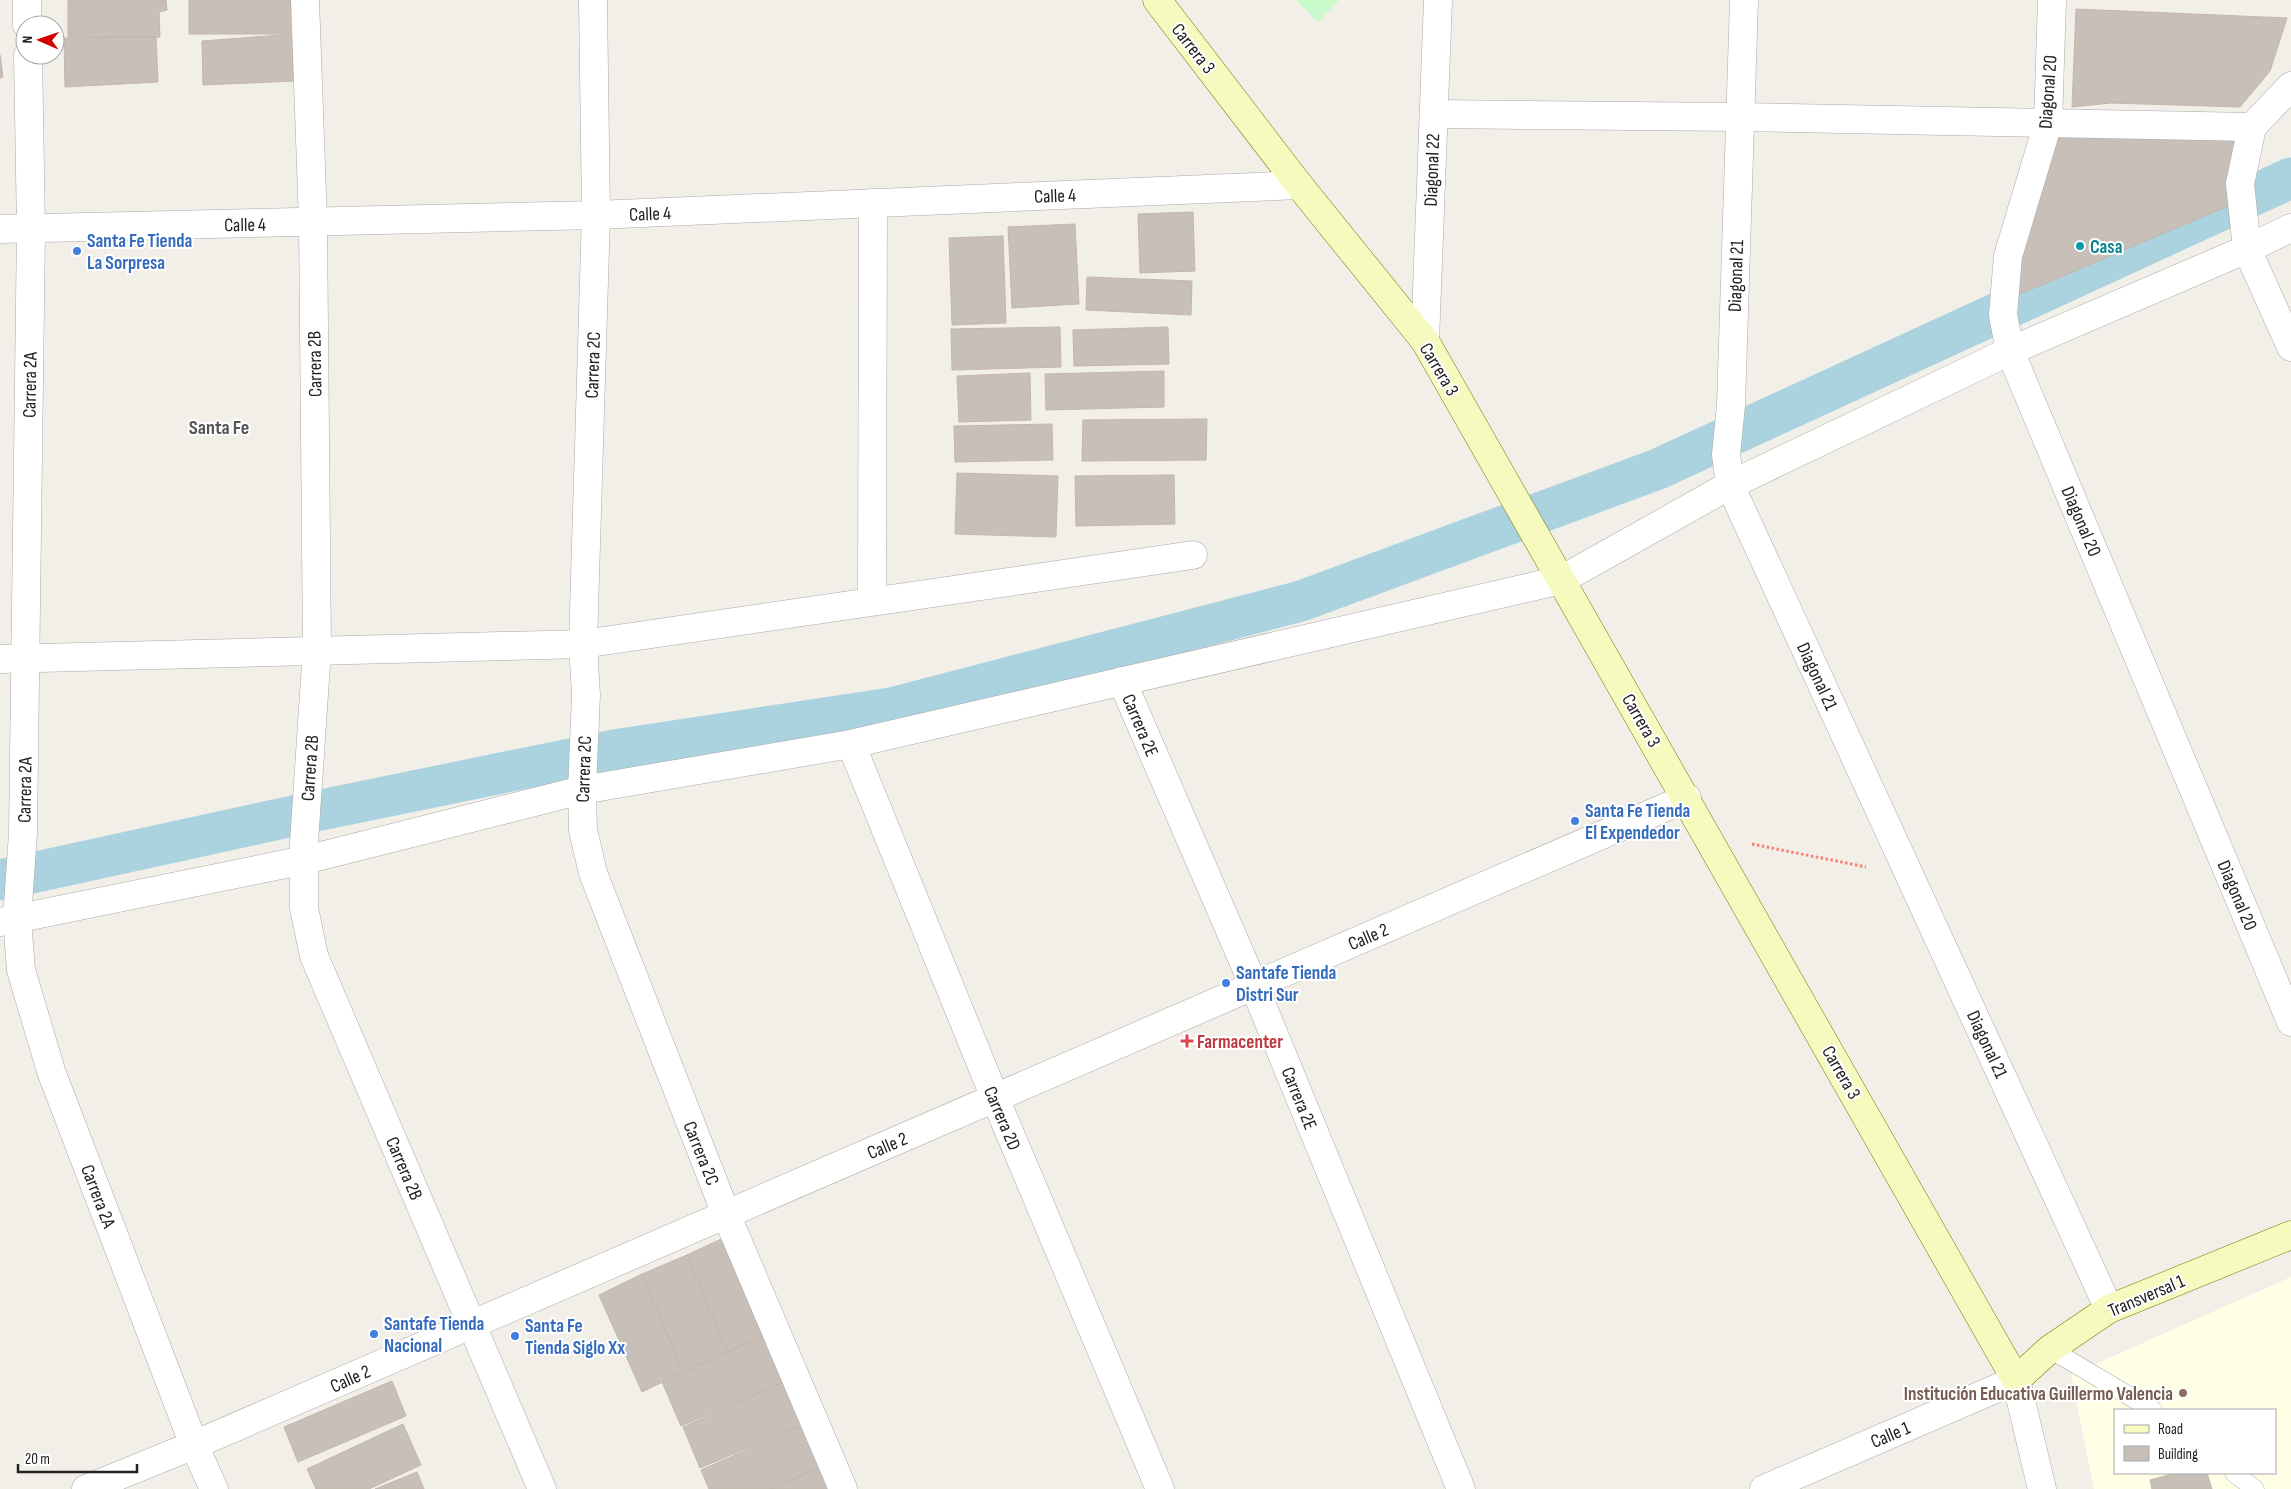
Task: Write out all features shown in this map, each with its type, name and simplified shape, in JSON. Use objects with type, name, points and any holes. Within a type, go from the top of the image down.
[{"type":"street","points":[[27,0],[27,15]]},
{"type":"street","name":"Carrera 2B","points":[[305,0],[313,222],[317,649],[308,776],[304,908],[314,956],[542,1489]]},
{"type":"street","name":"Carrera 2C","points":[[592,0],[596,215],[583,644],[586,695],[582,783],[583,830],[593,873],[726,1214],[843,1489]]},
{"type":"street","name":"Carrera 3","points":[[1157,0],[1299,185],[1424,341],[1687,798],[2016,1380],[2042,1489]]},
{"type":"street","name":"Diagonal 22","points":[[1424,341],[1438,0]]},
{"type":"street","name":"Diagonal 21","points":[[1744,0],[1731,405],[1726,455],[1730,485],[2109,1309]]},
{"type":"street","name":"Diagonal 20","points":[[2052,0],[2048,124],[2008,256],[2003,315],[2010,351],[2291,1022]]},
{"type":"street","name":"Carrera 2A","points":[[28,65],[31,229],[13,658],[23,833],[11,914],[21,970],[51,1071],[194,1445],[214,1489]]},
{"type":"street","points":[[2291,86],[2252,127],[2240,184],[2245,240],[2291,347]]},
{"type":"street","points":[[1434,114],[1740,117],[2252,127]]},
{"type":"street","name":"Calle 4","points":[[0,229],[596,215],[1299,185]]},
{"type":"street","points":[[872,601],[873,203]]},
{"type":"street","points":[[11,914],[305,851],[582,783],[852,744],[1560,580],[1730,485],[2245,240],[2291,228]]},
{"type":"street","points":[[13,658],[317,649],[583,644],[1193,555]]},
{"type":"street","name":"Carrera 2E","points":[[1122,680],[1254,986],[1461,1489]]},
{"type":"street","name":"Carrera 2D","points":[[852,744],[995,1098],[1160,1489]]},
{"type":"street","name":"Calle 2","points":[[86,1489],[194,1445],[1687,798]]},
{"type":"street","name":"Transversal 1","points":[[2016,1380],[2050,1349],[2109,1309],[2291,1235]]},
{"type":"street","name":"Calle 1","points":[[1764,1489],[2016,1380]]},
{"type":"lane","points":[[2050,1349],[2151,1409]]},
{"type":"lane","points":[[2235,1474],[2255,1489]]},
{"type":"path","points":[[1746,842],[1869,867]]},
{"type":"shaded area","name":"Institución Educativa Guillermo Valencia","points":[[2291,1277],[2291,1489],[2094,1489],[2071,1375]]},
{"type":"green space","points":[[1296,0],[1339,0],[1318,22]]},
{"type":"building","points":[[68,0],[166,0],[167,10],[159,12],[160,37],[68,37]]},
{"type":"building","points":[[189,0],[291,0],[291,34],[189,34]]},
{"type":"building","points":[[2076,9],[2287,18],[2270,71],[2240,107],[2111,103],[2072,107]]},
{"type":"building","points":[[294,34],[296,81],[203,85],[202,41]]},
{"type":"building","points":[[156,37],[158,82],[65,87],[65,38]]},
{"type":"building","points":[[0,55],[3,77],[0,78]]},
{"type":"building","name":"Casa","points":[[2057,127],[2232,131],[2240,201],[2011,298]]},
{"type":"building","points":[[1193,212],[1195,271],[1140,273],[1138,214]]},
{"type":"building","points":[[1075,224],[1079,304],[1012,308],[1008,227]]},
{"type":"building","points":[[1003,236],[1006,323],[952,325],[949,238]]},
{"type":"building","points":[[1087,277],[1192,281],[1191,315],[1086,310]]},
{"type":"building","points":[[1060,327],[1061,367],[952,370],[951,329]]},
{"type":"building","points":[[1168,327],[1169,364],[1074,366],[1073,330]]},
{"type":"building","points":[[1164,371],[1164,407],[1046,410],[1045,374]]},
{"type":"building","points":[[1030,373],[1031,420],[959,422],[957,376]]},
{"type":"building","points":[[1207,419],[1206,460],[1082,461],[1083,420]]},
{"type":"building","points":[[1052,424],[1053,460],[955,462],[954,426]]},
{"type":"building","points":[[957,473],[1058,476],[1056,537],[955,534]]},
{"type":"building","points":[[1174,475],[1175,524],[1076,526],[1075,476]]},
{"type":"building","points":[[732,1234],[774,1331],[727,1352],[687,1255]]},
{"type":"building","points":[[687,1255],[727,1352],[683,1372],[642,1274]]},
{"type":"building","points":[[642,1274],[683,1372],[642,1392],[599,1295]]},
{"type":"building","points":[[774,1331],[793,1378],[681,1426],[662,1382]]},
{"type":"building","points":[[793,1378],[814,1420],[700,1468],[683,1427]]},
{"type":"building","points":[[392,1381],[406,1416],[298,1462],[284,1427]]},
{"type":"building","points":[[814,1420],[832,1462],[770,1489],[709,1489],[701,1470]]},
{"type":"building","points":[[403,1424],[421,1465],[369,1489],[316,1489],[307,1469]]},
{"type":"building","points":[[832,1462],[840,1489],[771,1489]]},
{"type":"building","points":[[417,1472],[424,1489],[375,1489]]},
{"type":"building","points":[[2172,1474],[2207,1474],[2212,1489],[2152,1489],[2150,1480]]},
{"type":"waterway","points":[[0,880],[316,811],[614,750],[891,708],[1301,601],[1658,469],[2291,178]]},
{"type":"place","name":"Casa","points":[[2080,246]]},
{"type":"place","name":"Santa Fe Tienda La Sorpresa","points":[[77,251]]},
{"type":"place","name":"Santa Fe Tienda El Expendedor","points":[[1575,821]]},
{"type":"place","name":"Santafe Tienda Distri Sur","points":[[1226,983]]},
{"type":"place","name":"Farmacenter","points":[[1187,1041]]},
{"type":"place","name":"Santafe Tienda Nacional","points":[[374,1334]]},
{"type":"place","name":"Santa Fe Tienda Siglo Xx","points":[[515,1336]]},
{"type":"place","name":"Institución Educativa Guillermo Valencia","points":[[2183,1393]]},
{"type":"district","name":"Santa Fe","points":[[219,427]]}]
